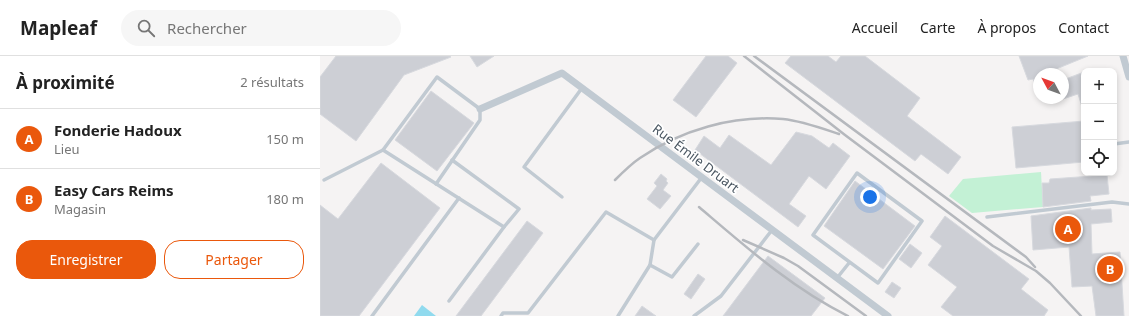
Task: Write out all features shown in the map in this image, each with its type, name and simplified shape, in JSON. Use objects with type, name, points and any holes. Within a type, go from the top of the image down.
[{"type":"street","points":[[1123,56],[1129,77]]},
{"type":"street","name":"Rue Émile Druart","points":[[480,109],[562,73],[888,316]]},
{"type":"lane","points":[[324,180],[383,150],[437,77],[480,109],[480,120],[436,184]]},
{"type":"lane","points":[[562,197],[524,167],[582,88]]},
{"type":"lane","points":[[1117,144],[1129,142]]},
{"type":"lane","points":[[383,150],[504,227]]},
{"type":"lane","points":[[449,301],[519,209],[452,160]]},
{"type":"lane","points":[[857,173],[922,221],[878,283],[849,263],[813,235],[857,173]]},
{"type":"lane","points":[[618,316],[650,265],[654,240],[702,177]]},
{"type":"lane","points":[[372,316],[459,198]]},
{"type":"lane","points":[[987,217],[1112,202],[1129,204]]},
{"type":"lane","points":[[501,316],[503,313],[528,313],[606,212],[654,240]]},
{"type":"lane","points":[[694,316],[721,296],[772,230]]},
{"type":"lane","points":[[650,265],[672,277],[698,244]]},
{"type":"lane","points":[[837,278],[849,263]]},
{"type":"green space","points":[[1041,172],[1043,207],[972,213],[949,196],[963,179]]},
{"type":"water","points":[[422,305],[436,316],[414,316]]},
{"type":"building","points":[[336,56],[451,57],[404,75],[356,141],[320,114],[320,77]]},
{"type":"building","points":[[470,56],[494,56],[477,67]]},
{"type":"building","points":[[706,56],[728,56],[737,63],[696,117],[673,100]]},
{"type":"building","points":[[791,56],[828,56],[836,62],[841,56],[865,56],[920,98],[907,116],[961,157],[948,174],[921,154],[915,161],[785,63]]},
{"type":"building","points":[[1019,56],[1088,56],[1059,68],[1033,68],[1033,79],[1028,80]]},
{"type":"building","points":[[1081,73],[1081,104],[1078,94],[1069,97],[1069,78]]},
{"type":"building","points":[[431,91],[474,123],[437,171],[395,140]]},
{"type":"building","points":[[1081,121],[1081,162],[1016,168],[1012,127]]},
{"type":"building","points":[[796,132],[812,136],[829,148],[833,143],[850,156],[826,189],[809,176],[789,204],[806,216],[798,227],[695,150],[704,136],[720,148],[729,135],[771,165]]},
{"type":"building","points":[[381,163],[440,208],[359,316],[320,316],[320,205],[338,219]]},
{"type":"building","points":[[661,174],[667,179],[666,181],[668,183],[663,190],[671,196],[660,209],[647,199],[657,186],[654,183]]},
{"type":"building","points":[[1107,176],[1109,194],[1090,196],[1091,201],[1043,207],[1042,183],[1049,183],[1050,179]]},
{"type":"building","points":[[855,181],[915,226],[883,269],[824,226]]},
{"type":"building","points":[[1091,208],[1091,210],[1111,209],[1112,222],[1091,224],[1092,254],[1120,252],[1124,316],[1096,316],[1092,286],[1072,287],[1069,247],[1033,250],[1031,216]]},
{"type":"building","points":[[945,216],[1029,279],[1021,289],[1048,310],[1044,316],[953,316],[941,307],[957,287],[928,265],[942,246],[930,237]]},
{"type":"building","points":[[527,221],[543,233],[481,316],[456,316]]},
{"type":"building","points":[[910,244],[922,253],[911,268],[899,259]]},
{"type":"building","points":[[768,256],[825,298],[811,316],[723,316]]},
{"type":"building","points":[[698,274],[705,279],[691,299],[684,294]]},
{"type":"building","points":[[892,282],[901,288],[894,298],[885,292]]},
{"type":"building","points":[[642,306],[656,316],[635,316]]},
{"type":"railway","points":[[744,56],[845,135],[993,246],[1036,271],[1050,283],[1081,316]]},
{"type":"railway","points":[[754,56],[1026,257],[1035,267]]},
{"type":"railway","points":[[615,180],[633,163],[656,148],[690,132],[727,122],[745,119],[783,119],[804,123],[839,134]]},
{"type":"railway","points":[[699,207],[752,252],[789,280],[808,293],[848,316]]},
{"type":"railway","points":[[743,240],[784,258],[798,266],[866,316]]},
{"type":"place","name":"Fonderie Hadoux","points":[[1068,229]]},
{"type":"place","name":"Easy Cars Reims","points":[[1110,269]]}]
